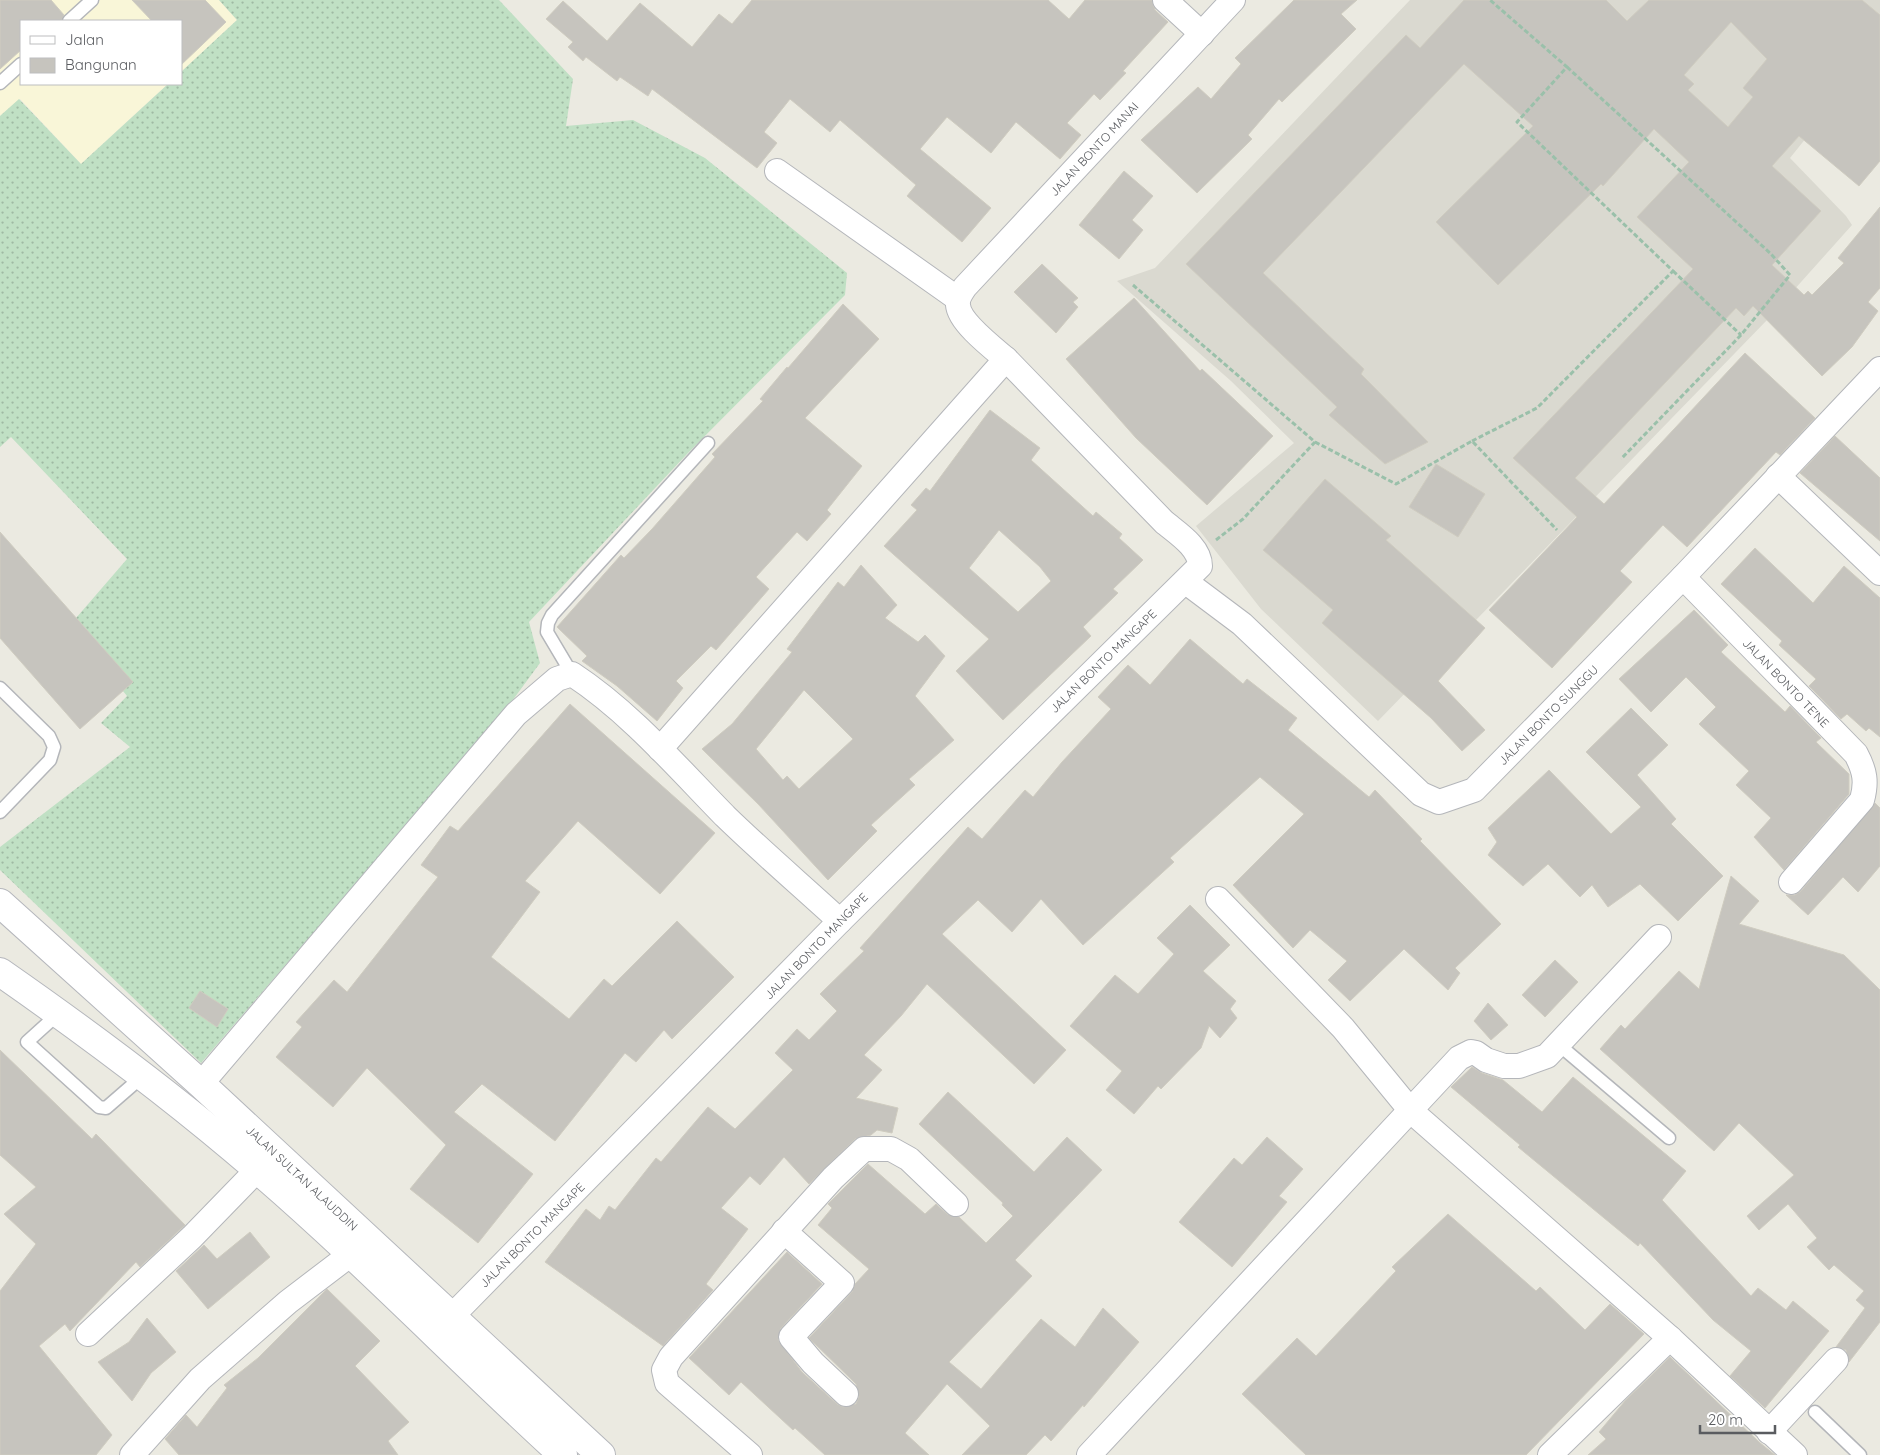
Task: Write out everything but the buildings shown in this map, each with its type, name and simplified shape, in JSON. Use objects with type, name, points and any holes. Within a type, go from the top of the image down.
[{"type":"main road","name":"JALAN SULTAN ALAUDDIN","points":[[0,903],[201,1084],[462,1306],[601,1455]]},
{"type":"main road","name":"JALAN SULTAN ALAUDDIN","points":[[0,972],[53,1019],[138,1079],[258,1169],[351,1254],[556,1453]]},
{"type":"street","points":[[1165,0],[1202,34]]},
{"type":"street","name":"JALAN BONTO MANAI","points":[[958,299],[965,287],[1232,0]]},
{"type":"street","points":[[777,171],[958,299],[958,308],[969,325],[1006,359],[1164,522],[1187,541],[1198,554]]},
{"type":"street","points":[[660,749],[1006,359]]},
{"type":"street","name":"JALAN BONTO SUNGGU","points":[[1186,582],[1242,624],[1421,794],[1439,802],[1474,790],[1683,577],[1880,369]]},
{"type":"street","points":[[1778,476],[1880,573]]},
{"type":"street","name":"JALAN BONTO MANGAPE","points":[[462,1306],[840,921],[1138,625],[1186,582],[1200,566],[1198,554]]},
{"type":"street","name":"JALAN BONTO TE'NE","points":[[1683,577],[1856,754],[1865,776],[1866,785],[1862,800],[1791,882]]},
{"type":"street","points":[[201,1084],[516,714],[557,679],[572,674],[591,686],[660,749],[727,817],[840,921]]},
{"type":"street","points":[[1218,899],[1343,1028],[1411,1110],[1670,1338],[1795,1455]]},
{"type":"street","points":[[1089,1455],[1460,1058],[1467,1054],[1476,1053],[1486,1060],[1504,1066],[1519,1066],[1547,1056],[1659,937]]},
{"type":"street","points":[[750,1455],[667,1383],[664,1370],[671,1357],[833,1178],[864,1149],[891,1149],[910,1159],[956,1204]]},
{"type":"street","points":[[88,1334],[192,1237],[258,1169]]},
{"type":"street","points":[[784,1231],[842,1283],[791,1338],[813,1363],[846,1394]]},
{"type":"street","points":[[132,1455],[200,1379],[288,1302],[351,1254]]},
{"type":"street","points":[[1550,1455],[1670,1338]]},
{"type":"street","points":[[1769,1432],[1836,1360]]},
{"type":"lane","points":[[70,20],[92,0]]},
{"type":"lane","points":[[0,83],[20,65]]},
{"type":"lane","points":[[572,674],[547,632],[552,614],[708,443]]},
{"type":"lane","points":[[0,688],[49,736],[54,747],[50,760],[0,812]]},
{"type":"lane","points":[[53,1019],[28,1039],[28,1044],[99,1107],[106,1108],[138,1079]]},
{"type":"lane","points":[[1558,1044],[1670,1138]]},
{"type":"lane","points":[[1815,1412],[1860,1455]]},
{"type":"path","points":[[1490,0],[1567,67],[1770,252],[1790,275],[1741,335],[1621,459]]},
{"type":"path","points":[[1567,67],[1517,122],[1741,335]]},
{"type":"path","points":[[1133,285],[1315,442],[1396,484],[1472,441],[1537,408],[1674,271]]},
{"type":"path","points":[[1472,441],[1556,530]]},
{"type":"path","points":[[1198,554],[1243,519],[1315,442]]},
{"type":"shaded area","points":[[0,0],[219,0],[237,20],[182,71],[182,20],[20,20],[20,85],[167,85],[81,164],[20,99],[0,116]]},
{"type":"shaded area","points":[[1410,0],[1880,0],[1880,46],[1790,158],[1846,216],[1852,225],[1768,319],[1378,721],[1261,609],[1196,526],[1294,443],[1231,381],[1117,281],[1155,268]]},
{"type":"green space","points":[[219,0],[499,0],[573,79],[566,126],[633,120],[705,158],[847,273],[845,295],[688,453],[529,622],[540,663],[504,712],[201,1063],[0,870],[0,847],[130,747],[101,723],[127,696],[70,625],[127,559],[11,437],[0,447],[0,116],[19,99],[81,164],[167,85],[182,85],[182,71],[237,20]]}]
